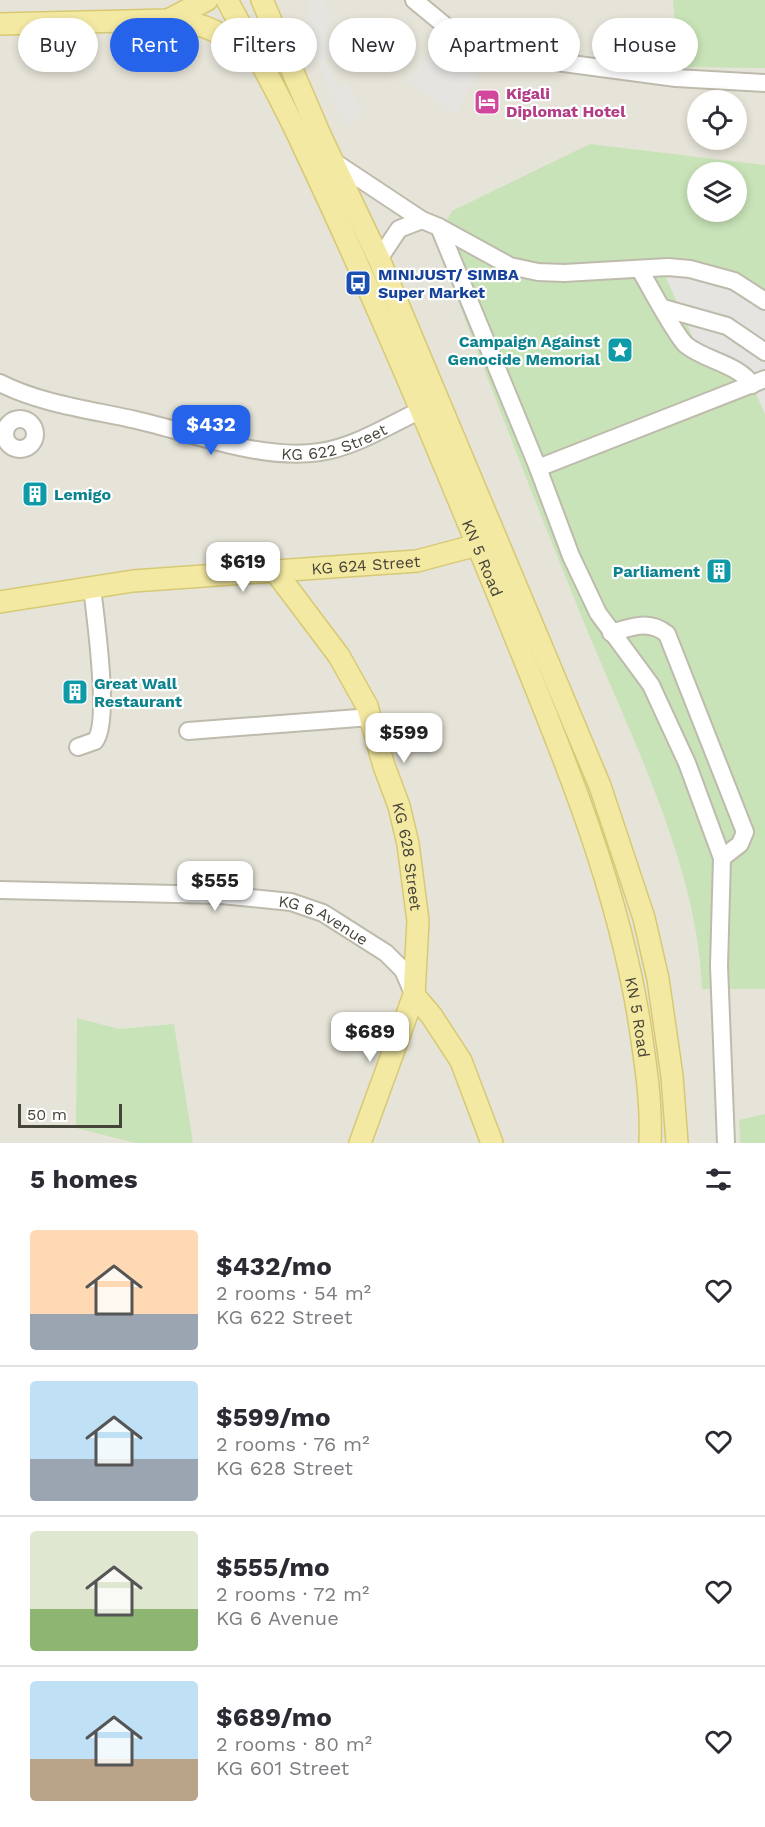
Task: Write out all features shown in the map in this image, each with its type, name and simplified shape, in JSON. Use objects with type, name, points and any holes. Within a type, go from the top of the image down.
[{"type":"main road","points":[[146,18],[156,0]]},
{"type":"main road","points":[[172,18],[207,0]]},
{"type":"main road","points":[[219,0],[227,0]]},
{"type":"main road","name":"KN 5 Road","points":[[227,0],[268,78],[312,142],[333,161],[380,259],[576,728],[627,864],[644,918],[658,979],[672,1076],[677,1143]]},
{"type":"main road","name":"KN 5 Road","points":[[262,0],[312,142],[589,826],[619,919],[644,1053],[650,1143]]},
{"type":"main road","points":[[0,24],[110,20]]},
{"type":"main road","points":[[199,24],[213,28],[229,38],[268,78]]},
{"type":"main road","name":"KG 624 Street","points":[[0,602],[133,581],[417,561],[477,545]]},
{"type":"main road","name":"KG 628 Street","points":[[275,571],[339,656],[370,717],[384,766],[399,806],[408,844],[418,921],[414,995],[360,1143]]},
{"type":"main road","name":"KG 6 Avenue","points":[[414,995],[436,1022],[461,1061],[492,1143]]},
{"type":"street","points":[[414,0],[454,33],[489,50],[526,58],[676,78],[765,83]]},
{"type":"street","points":[[333,161],[422,220],[510,266],[524,270],[564,273],[668,267],[715,274],[734,281],[765,302]]},
{"type":"street","points":[[380,259],[399,229],[422,220]]},
{"type":"street","points":[[439,227],[572,556],[598,613],[611,633],[638,664],[651,685],[687,763],[723,858],[719,966],[726,1143]]},
{"type":"street","points":[[640,270],[683,342],[696,352],[759,382]]},
{"type":"street","points":[[663,308],[727,326],[765,352]]},
{"type":"street","points":[[538,468],[759,382]]},
{"type":"street","name":"KG 622 Street","points":[[0,383],[41,398],[245,447],[302,454],[342,448],[421,410]]},
{"type":"street","points":[[21,392],[14,419],[6,426],[5,436],[9,445],[19,449],[28,446],[34,439],[32,424],[41,398]]},
{"type":"street","points":[[14,419],[24,419],[32,424]]},
{"type":"street","points":[[78,747],[95,741],[101,724],[100,668],[92,587]]},
{"type":"street","points":[[611,633],[643,624],[657,626],[667,634],[745,832],[740,844],[723,858]]},
{"type":"street","points":[[188,730],[370,717]]},
{"type":"street","name":"KG 6 Avenue","points":[[0,890],[221,895],[291,902],[322,913],[386,953],[403,970],[414,995]]},
{"type":"shaded area","points":[[0,0],[765,0],[765,1143],[0,1143]]},
{"type":"shaded area","points":[[310,0],[325,0],[329,28],[324,32],[329,46],[329,56],[324,59],[339,88],[345,82],[363,111],[346,127],[317,61],[317,18],[308,18]]},
{"type":"shaded area","points":[[428,58],[428,72],[473,72],[476,74],[456,115],[408,81]]},
{"type":"shaded area","points":[[688,273],[746,280],[765,289],[765,414],[752,385],[699,351],[666,278]]},
{"type":"green space","points":[[673,0],[765,0],[765,68],[698,67],[698,18],[674,18]]},
{"type":"green space","points":[[590,144],[740,162],[687,162],[687,222],[747,222],[747,163],[765,165],[765,989],[702,989],[698,943],[688,896],[659,803],[585,625],[435,241],[452,211]]},
{"type":"green space","points":[[77,1018],[119,1029],[174,1024],[193,1143],[135,1143],[76,1128]]},
{"type":"green space","points":[[765,1114],[765,1143],[740,1143],[739,1120]]},
{"type":"place","name":"Kigali Diplomat Hotel","points":[[487,102]]},
{"type":"place","name":"MINIJUST/ SIMBA Super Market","points":[[358,283]]},
{"type":"place","name":"Campaign Against Genocide Memorial","points":[[620,350]]},
{"type":"place","name":"Lemigo","points":[[35,494]]},
{"type":"place","name":"Parliament","points":[[719,571]]},
{"type":"place","name":"Great Wall Restaurant","points":[[75,692]]}]
